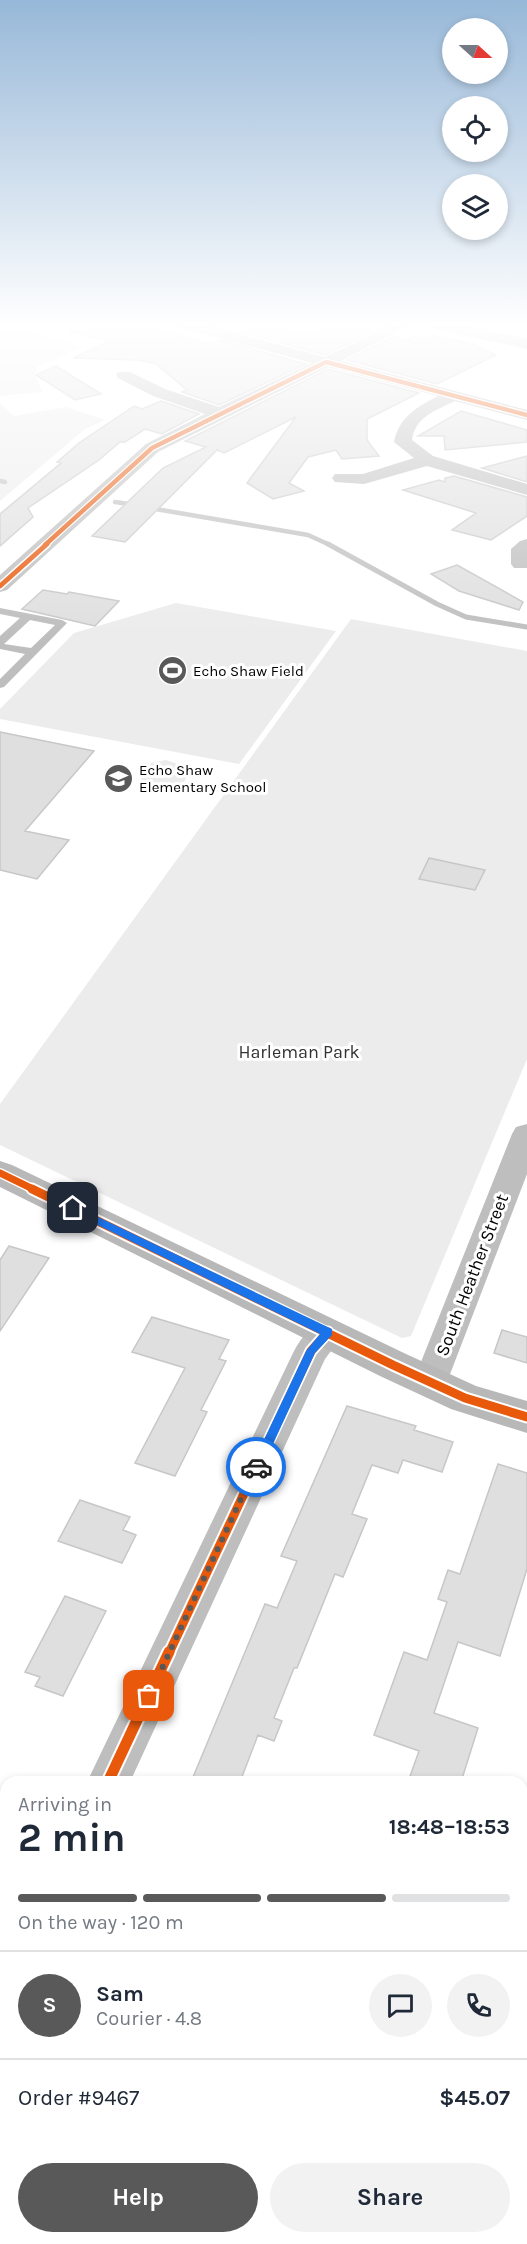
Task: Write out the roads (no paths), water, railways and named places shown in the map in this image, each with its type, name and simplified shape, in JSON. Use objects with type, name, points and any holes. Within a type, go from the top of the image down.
[{"type":"main road","points":[[3,1178],[465,1398],[527,1417]]},
{"type":"street","points":[[0,586],[142,457],[166,440],[191,428]]},
{"type":"street","points":[[405,428],[403,442],[427,460],[527,490]]},
{"type":"street","points":[[341,478],[364,479],[427,460]]},
{"type":"street","points":[[521,564],[521,549],[527,544]]},
{"type":"street","name":"South Heather Street","points":[[430,1382],[527,1134]]},
{"type":"street","points":[[111,1776],[311,1351],[328,1332]]},
{"type":"lane","points":[[0,611],[62,623],[0,685]]},
{"type":"lane","points":[[0,644],[27,617]]},
{"type":"lane","points":[[0,644],[33,652]]},
{"type":"waterway","points":[[0,481],[5,482]]},
{"type":"waterway","points":[[115,502],[135,505]]},
{"type":"waterway","points":[[150,508],[308,535],[329,545]]},
{"type":"waterway","points":[[329,545],[437,604],[466,617],[527,627]]},
{"type":"place","name":"Echo Shaw Field","points":[[172,671]]},
{"type":"place","name":"Echo Shaw Elementary School","points":[[118,779]]},
{"type":"park label","name":"Harleman Park","points":[[299,1052]]}]
